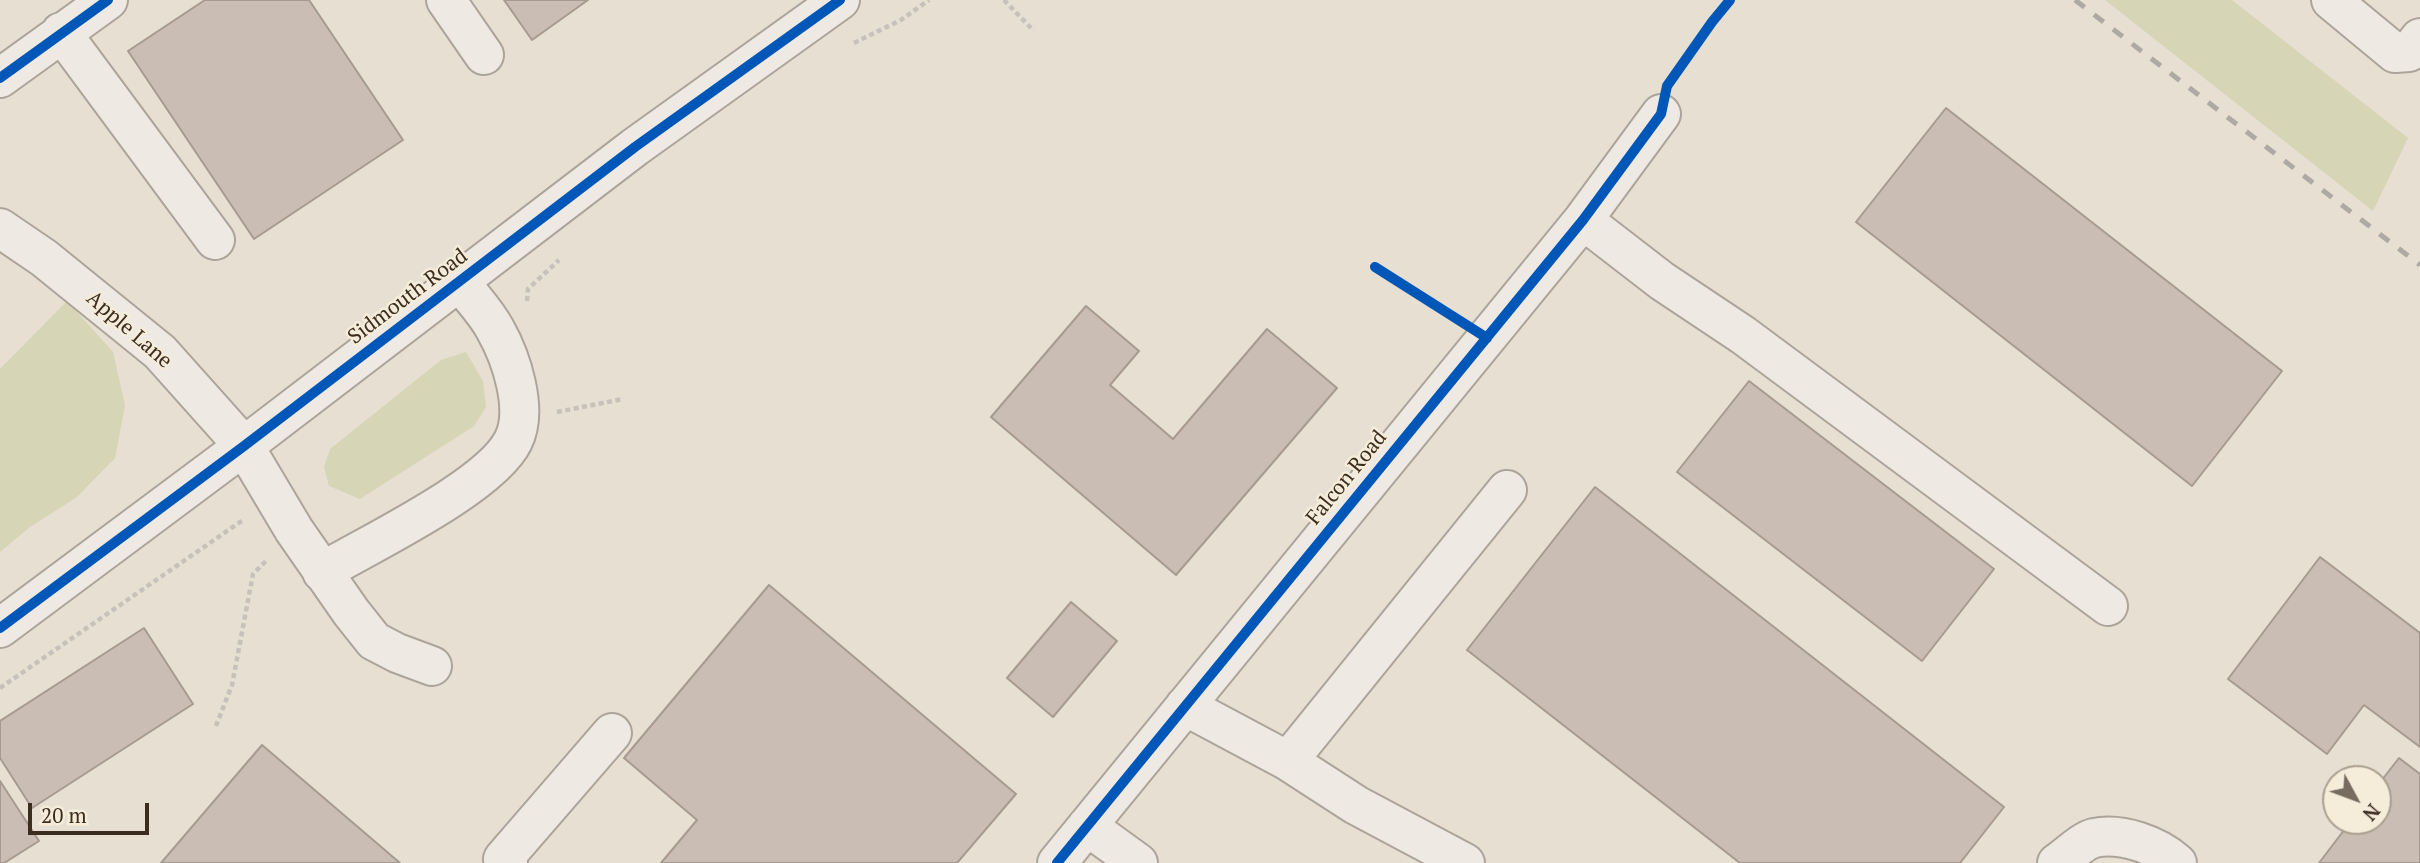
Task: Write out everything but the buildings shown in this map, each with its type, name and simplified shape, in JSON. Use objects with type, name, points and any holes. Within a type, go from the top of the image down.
[{"type":"street","points":[[0,78],[108,0]]},
{"type":"street","points":[[446,0],[484,55]]},
{"type":"street","name":"Sidmouth Road","points":[[0,628],[244,446],[635,147],[840,0]]},
{"type":"street","points":[[2331,0],[2395,53],[2409,52],[2420,38]]},
{"type":"street","points":[[61,32],[215,240]]},
{"type":"street","name":"Falcon Road","points":[[1057,863],[1583,220],[1661,114]]},
{"type":"street","points":[[1583,220],[1662,281],[1743,335],[2108,606]]},
{"type":"street","name":"Apple Lane","points":[[0,228],[44,258],[160,352],[244,446],[285,540],[322,572],[374,641],[432,666]]},
{"type":"street","points":[[322,572],[453,497],[494,466],[514,440],[520,403],[516,383],[495,328],[460,282]]},
{"type":"street","points":[[1288,761],[1507,490]]},
{"type":"street","points":[[1185,706],[1288,761],[1356,805],[1465,863]]},
{"type":"street","points":[[508,863],[503,859],[612,733]]},
{"type":"street","points":[[1087,826],[1138,863]]},
{"type":"street","points":[[2057,863],[2092,838],[2126,838],[2170,857],[2177,863]]},
{"type":"path","points":[[843,47],[901,20],[929,0]]},
{"type":"path","points":[[1004,0],[1033,30]]},
{"type":"path","points":[[526,309],[528,289],[568,251]]},
{"type":"path","points":[[518,418],[623,399]]},
{"type":"path","points":[[0,688],[245,519],[285,540],[253,574],[232,685],[216,726]]},
{"type":"green space","points":[[2105,0],[2232,0],[2408,138],[2373,211]]},
{"type":"green space","points":[[67,301],[113,352],[125,405],[115,458],[77,497],[30,527],[0,552],[0,369]]},
{"type":"green space","points":[[466,352],[483,381],[486,407],[474,426],[360,499],[329,486],[324,467],[330,449],[441,360]]},
{"type":"railway","points":[[2075,0],[2420,265]]},
{"type":"cycle path","points":[[0,78],[108,0]]},
{"type":"cycle path","points":[[0,628],[244,446],[635,147],[840,0]]},
{"type":"cycle path","points":[[1057,863],[1583,220],[1661,114],[1667,86],[1730,0]]},
{"type":"cycle path","points":[[1375,267],[1487,338]]}]
